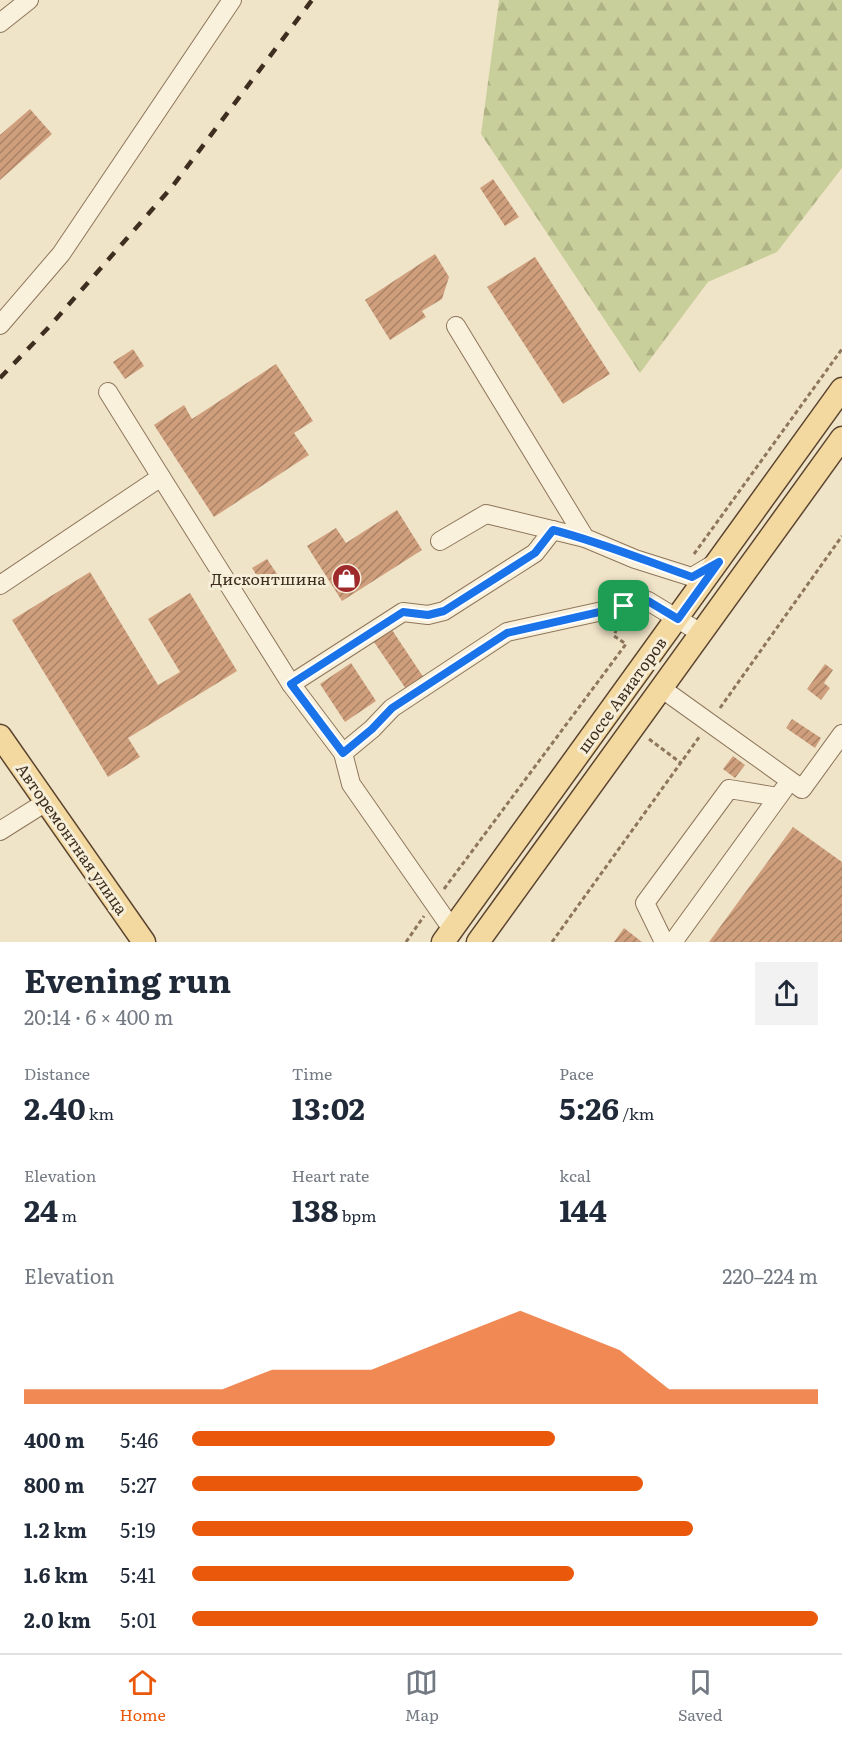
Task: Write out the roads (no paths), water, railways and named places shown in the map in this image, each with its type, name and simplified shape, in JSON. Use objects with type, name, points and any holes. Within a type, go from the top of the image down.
[{"type":"main road","name":"шоссе Авиаторов","points":[[447,935],[678,619],[842,389]]},
{"type":"main road","name":"шоссе Авиаторов","points":[[478,942],[842,438]]},
{"type":"main road","name":"Авторемонтная улица","points":[[0,736],[144,942]]},
{"type":"lane","points":[[0,23],[29,0]]},
{"type":"lane","points":[[0,325],[61,254],[232,0]]},
{"type":"lane","points":[[456,326],[585,538]]},
{"type":"lane","points":[[108,392],[291,684],[343,753],[351,784],[434,903],[447,935]]},
{"type":"lane","points":[[0,585],[160,477]]},
{"type":"lane","points":[[440,541],[486,514],[585,538],[635,559],[692,577],[719,562]]},
{"type":"lane","points":[[291,684],[403,612],[428,615],[444,611],[535,553],[553,530]]},
{"type":"lane","points":[[343,753],[372,729],[392,708],[507,633],[648,601],[701,633]]},
{"type":"lane","points":[[661,688],[802,789],[842,734]]},
{"type":"lane","points":[[673,942],[790,781]]},
{"type":"lane","points":[[664,942],[645,903],[729,789],[778,798]]},
{"type":"lane","points":[[0,831],[46,802]]},
{"type":"railway","points":[[0,378],[49,327],[172,187],[312,0]]},
{"type":"place","name":"Дисконтшина","points":[[347,579]]}]
